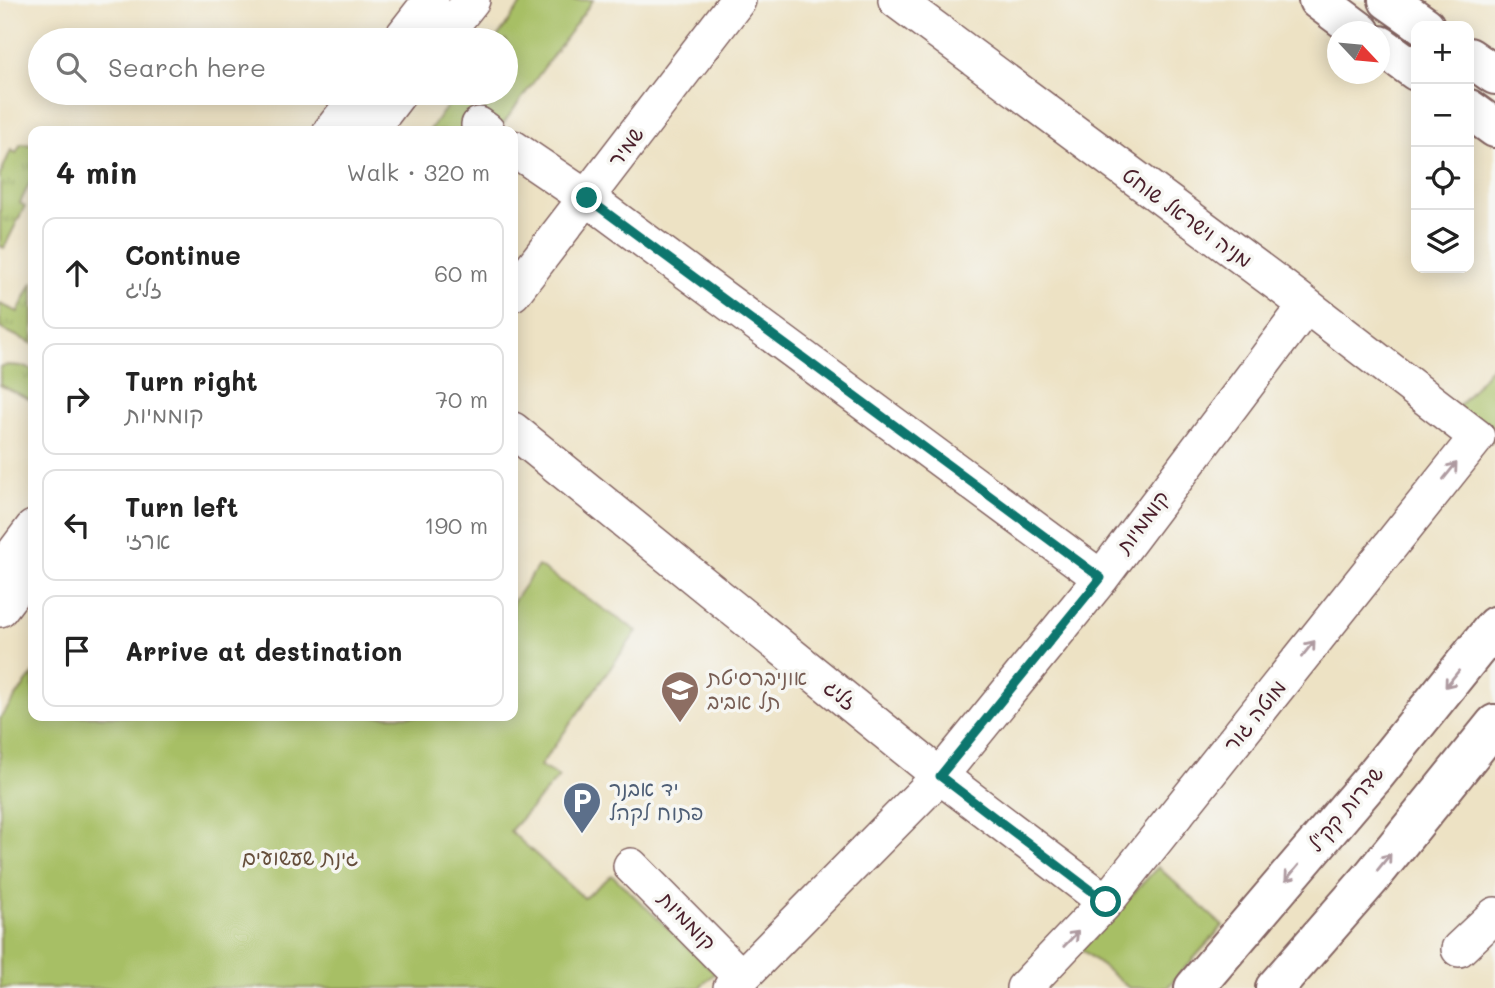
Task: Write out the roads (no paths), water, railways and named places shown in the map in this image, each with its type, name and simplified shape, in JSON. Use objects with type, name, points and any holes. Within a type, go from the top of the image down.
[{"type":"main road","points":[[1318,0],[1346,21]]},
{"type":"main road","points":[[1388,0],[1418,21]]},
{"type":"main road","points":[[1390,52],[1411,67]]},
{"type":"main road","points":[[1474,60],[1495,75]]},
{"type":"main road","points":[[1474,113],[1495,128]]},
{"type":"main road","name":"שדרות קק\"ל","points":[[1199,986],[1372,779],[1495,626]]},
{"type":"main road","points":[[1275,988],[1370,880],[1495,724]]},
{"type":"street","points":[[409,28],[431,0]]},
{"type":"street","points":[[450,28],[472,0]]},
{"type":"street","name":"שמיר","points":[[518,287],[738,0]]},
{"type":"street","name":"מניה וישראל שוחט","points":[[896,0],[1477,437]]},
{"type":"street","points":[[335,126],[351,105]]},
{"type":"street","points":[[374,126],[390,105]]},
{"type":"street","points":[[518,151],[587,198],[1101,578]]},
{"type":"street","name":"קוממיות","points":[[631,866],[736,983],[940,776],[1101,578],[1306,306]]},
{"type":"street","name":"זליג","points":[[518,434],[940,776],[1106,902]]},
{"type":"street","name":"מוטה גור","points":[[1024,988],[1106,902],[1477,437]]},
{"type":"street","points":[[0,572],[28,535]]},
{"type":"street","points":[[0,609],[28,572]]},
{"type":"street","points":[[1460,949],[1494,917]]},
{"type":"place","name":"אוניברסיטת תל אביב","points":[[680,724]]},
{"type":"place","name":"יד אבנר פתוח לקהל","points":[[582,835]]},
{"type":"park label","name":"גינת שעשועים","points":[[300,858]]}]
